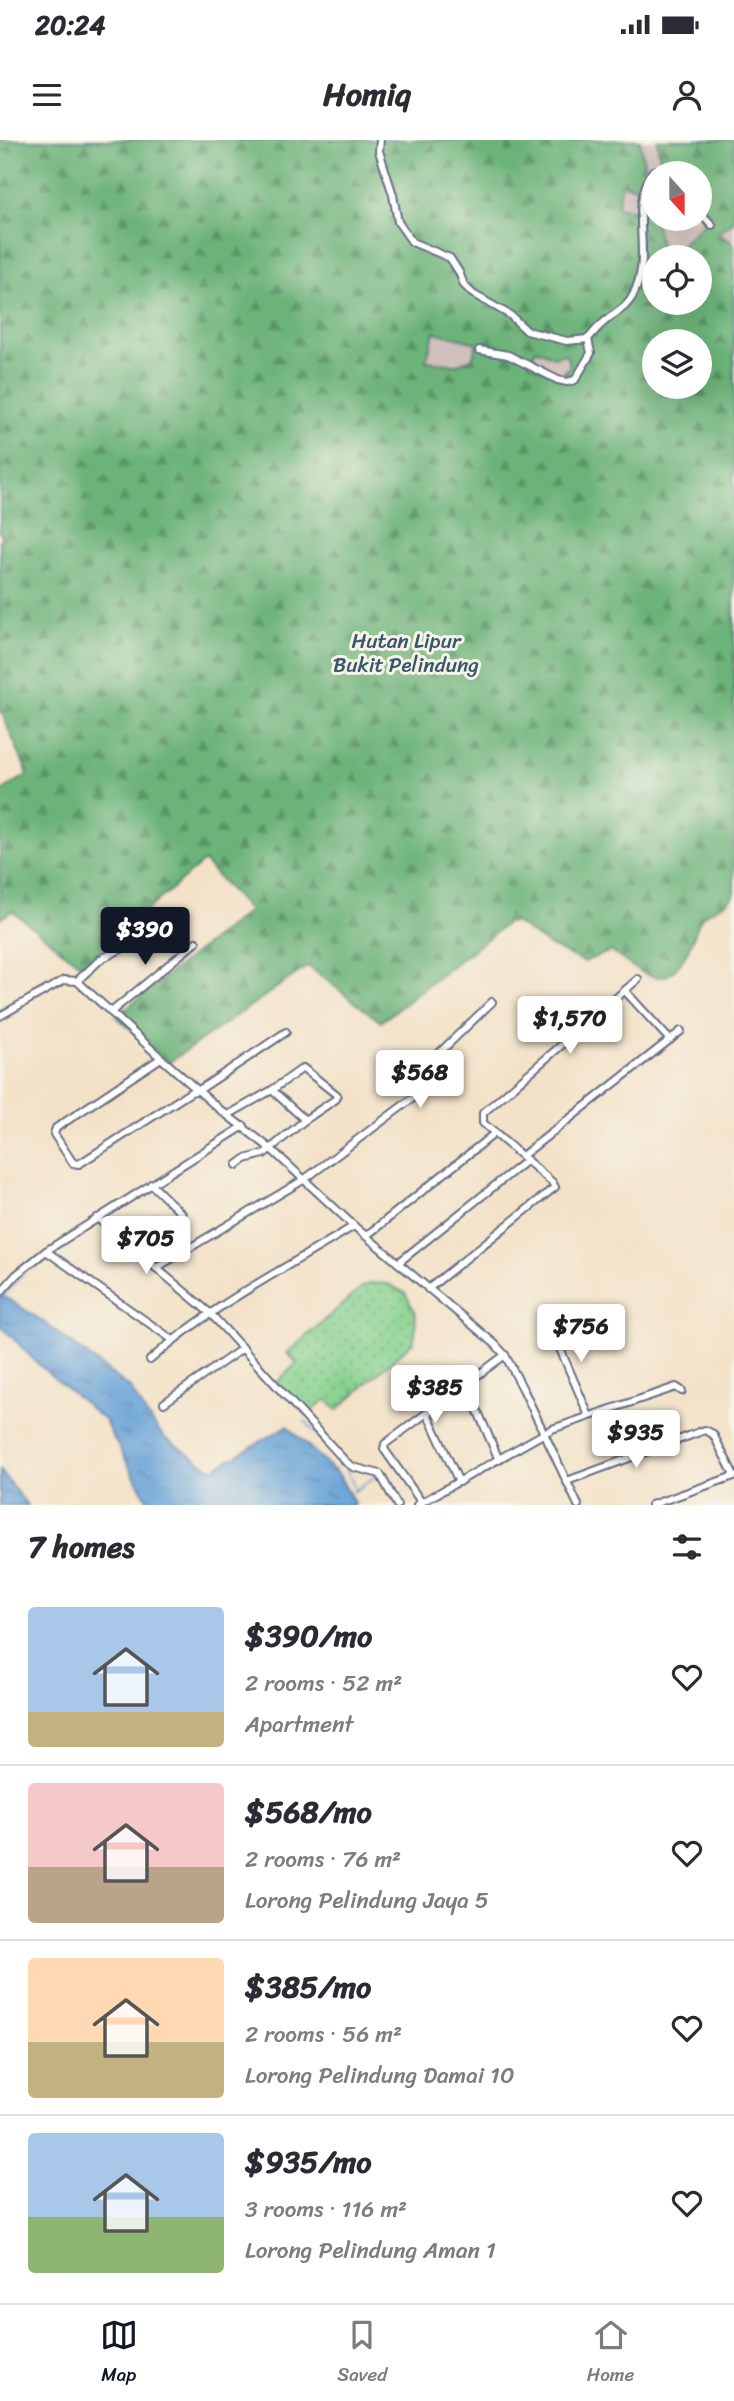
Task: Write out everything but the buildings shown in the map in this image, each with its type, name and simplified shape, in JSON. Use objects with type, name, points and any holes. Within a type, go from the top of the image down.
[{"type":"street","points":[[380,140],[379,151],[393,195],[398,222],[412,242],[450,258],[464,285],[473,294],[510,315],[527,331],[567,341],[588,339],[605,321],[628,304],[635,293],[643,248],[639,209],[642,198]]},
{"type":"street","points":[[479,351],[508,355],[567,382],[575,380],[592,353],[588,339]]},
{"type":"street","points":[[78,981],[101,959],[137,938]]},
{"type":"street","points":[[111,1012],[196,943]]},
{"type":"street","points":[[0,1017],[64,980],[71,978],[78,981],[160,1058],[271,1149],[354,1226],[505,1355],[578,1505]]},
{"type":"street","points":[[428,1289],[555,1187],[483,1123],[483,1113],[639,979]]},
{"type":"street","points":[[625,991],[670,1040]]},
{"type":"street","points":[[156,1268],[305,1179],[425,1089],[426,1070],[432,1060],[492,1002]]},
{"type":"street","points":[[398,1263],[681,1031]]},
{"type":"street","points":[[160,1058],[56,1128],[54,1132],[73,1163],[79,1164],[191,1092],[199,1090],[286,1032]]},
{"type":"street","points":[[228,1115],[272,1090],[303,1068],[337,1096],[261,1156],[245,1159],[237,1165]]},
{"type":"street","points":[[272,1090],[304,1120]]},
{"type":"street","points":[[0,1293],[16,1275],[46,1251],[244,1126]]},
{"type":"street","points":[[366,1236],[495,1133]]},
{"type":"street","points":[[151,1184],[182,1214]]},
{"type":"street","points":[[97,1218],[211,1314],[346,1462],[353,1467],[380,1474],[397,1505]]},
{"type":"street","points":[[150,1360],[173,1340],[211,1314],[354,1226]]},
{"type":"street","points":[[46,1251],[173,1340]]},
{"type":"street","points":[[549,1323],[589,1416]]},
{"type":"street","points":[[164,1403],[243,1348]]},
{"type":"street","points":[[505,1355],[386,1442],[384,1449],[420,1504],[552,1429],[676,1388],[682,1391]]},
{"type":"street","points":[[466,1384],[499,1460]]},
{"type":"street","points":[[427,1413],[459,1482]]},
{"type":"street","points":[[567,1481],[696,1433],[710,1431],[734,1476],[651,1505]]},
{"type":"shaded area","points":[[640,140],[657,140],[660,161],[644,161]]},
{"type":"shaded area","points":[[622,184],[640,188],[635,211],[616,207]]},
{"type":"shaded area","points":[[734,221],[734,244],[718,233]]},
{"type":"shaded area","points":[[657,231],[695,231],[681,245],[660,245]]},
{"type":"shaded area","points":[[434,332],[478,343],[472,359],[455,365],[426,361]]},
{"type":"shaded area","points":[[536,349],[566,354],[570,365],[560,379],[529,363]]},
{"type":"green space","name":"Hutan Lipur Bukit Pelindung","points":[[0,140],[640,140],[644,161],[642,231],[657,231],[660,245],[642,245],[642,315],[712,315],[712,245],[681,245],[695,231],[712,231],[712,161],[660,161],[657,140],[734,140],[734,221],[718,233],[734,244],[734,895],[703,916],[683,958],[666,976],[647,975],[611,951],[584,962],[550,946],[516,923],[507,923],[381,1022],[308,966],[168,1063],[116,1016],[249,911],[204,861],[82,966],[12,911],[0,919],[0,792],[28,774],[0,709],[0,540],[3,539],[0,532]],"holes":[[[622,184],[640,188],[635,211],[617,207]],[[434,332],[477,343],[472,359],[455,365],[426,361]],[[536,349],[554,357],[566,354],[570,365],[560,378],[529,363]]]},
{"type":"green space","points":[[370,1283],[388,1284],[405,1293],[416,1314],[413,1342],[337,1410],[326,1399],[307,1415],[276,1383],[297,1363],[287,1353]]},
{"type":"water","points":[[3,1296],[41,1320],[130,1388],[165,1438],[210,1468],[215,1468],[287,1426],[339,1475],[355,1505],[150,1505],[104,1420],[39,1365],[0,1325],[0,1297]]},
{"type":"water","points":[[0,1470],[27,1505],[0,1505]]},
{"type":"waterway","points":[[3,1296],[24,1272]]},
{"type":"waterway","points":[[305,1421],[347,1469],[355,1490]]},
{"type":"waterway","points":[[353,1492],[376,1476]]}]
